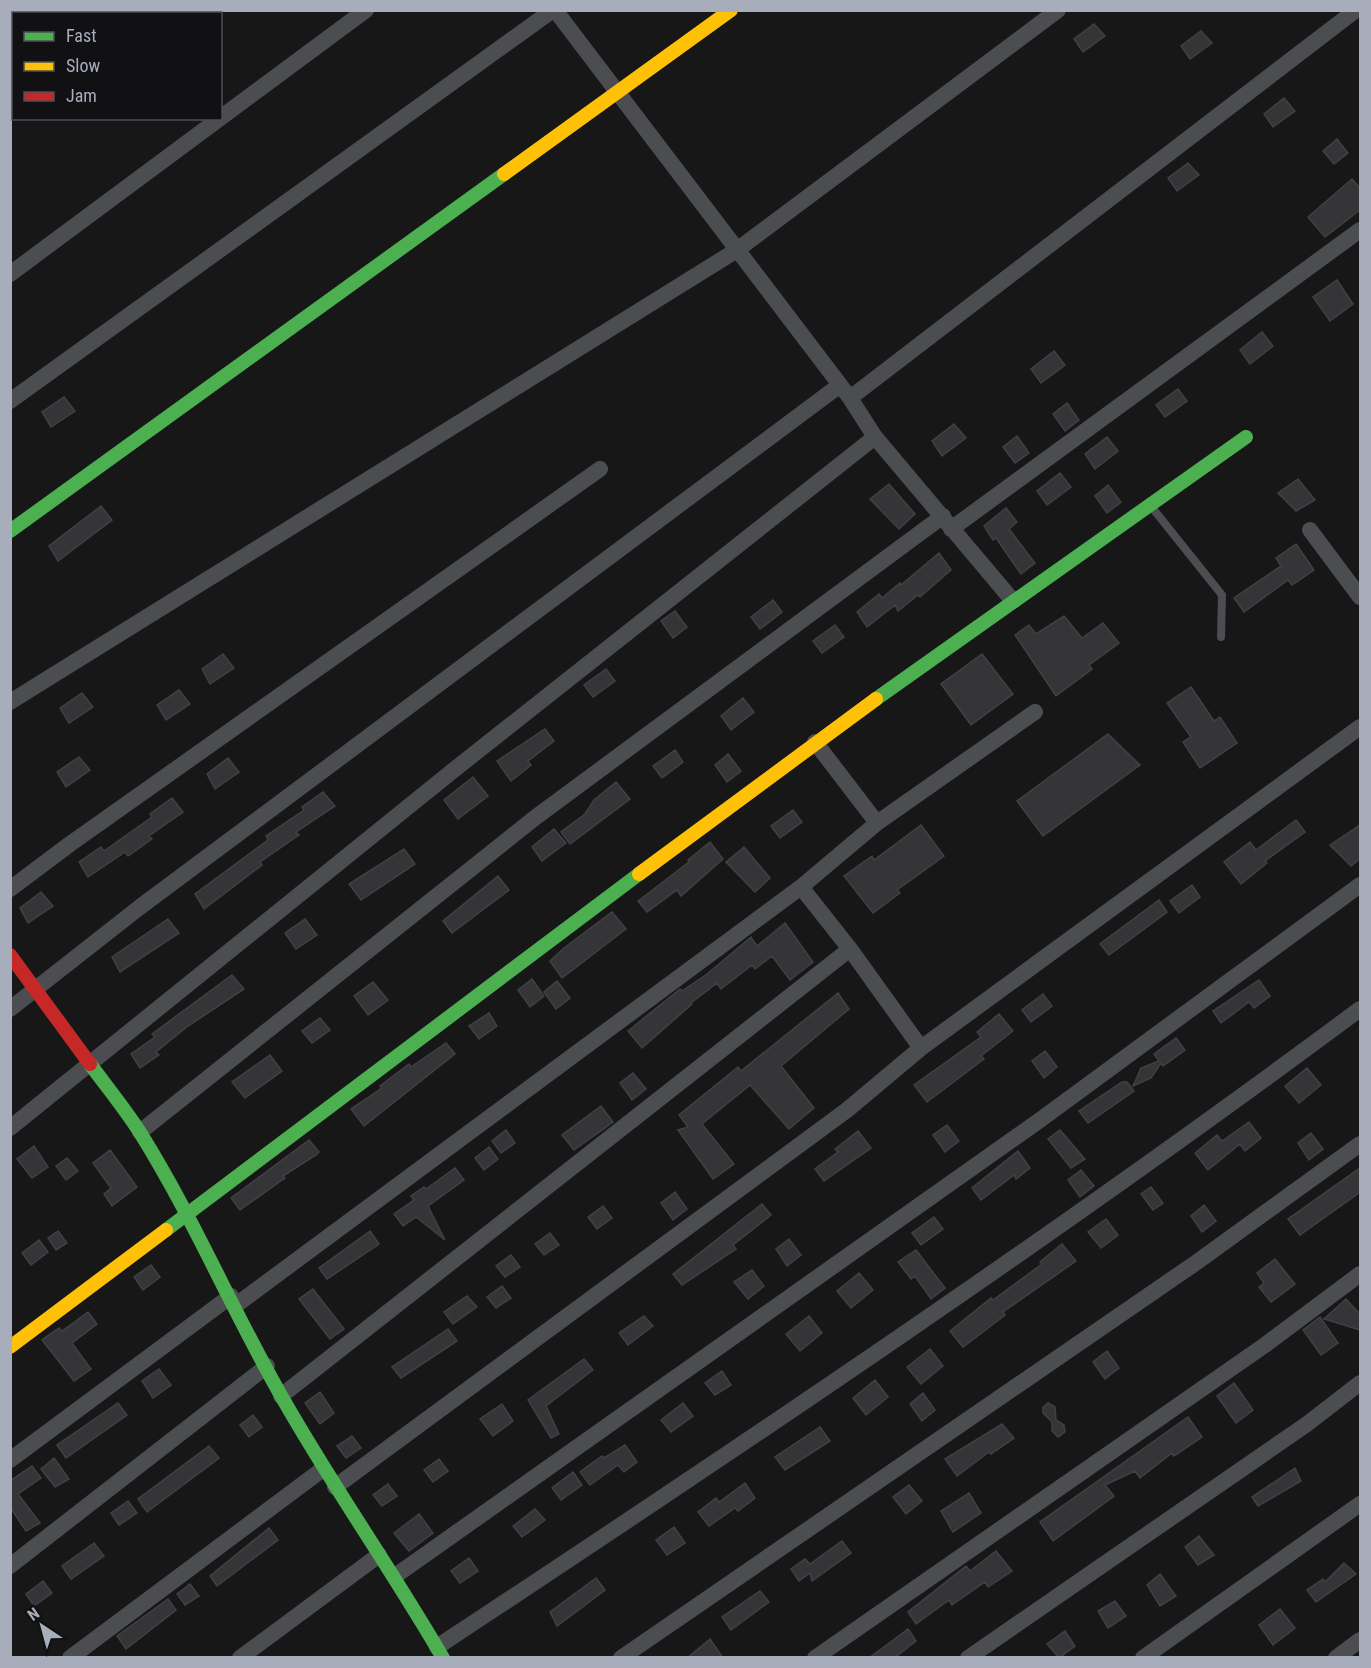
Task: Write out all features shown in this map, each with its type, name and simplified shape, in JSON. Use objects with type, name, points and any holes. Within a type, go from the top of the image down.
[{"type":"street","points":[[222,117],[366,10]]},
{"type":"street","points":[[10,401],[554,10],[850,398],[875,437],[1013,601]]},
{"type":"street","points":[[10,531],[731,10]]},
{"type":"street","points":[[10,702],[737,250],[1058,10]]},
{"type":"street","points":[[850,398],[1358,11]]},
{"type":"street","points":[[10,274],[218,120]]},
{"type":"street","points":[[140,1132],[536,817],[947,522],[1360,230]]},
{"type":"street","points":[[10,1009],[140,907],[840,385]]},
{"type":"street","points":[[10,1128],[455,769],[875,437]]},
{"type":"street","points":[[10,1347],[815,742],[1246,437]]},
{"type":"street","points":[[10,889],[600,469]]},
{"type":"street","points":[[1310,530],[1360,597]]},
{"type":"street","points":[[10,1460],[801,887],[878,823],[1035,712]]},
{"type":"street","points":[[335,1487],[847,1110],[921,1048],[1360,727]]},
{"type":"street","points":[[815,742],[878,823]]},
{"type":"street","points":[[395,1576],[1040,1120],[1360,885]]},
{"type":"street","points":[[801,887],[850,949],[921,1048]]},
{"type":"street","points":[[281,1396],[850,949]]},
{"type":"street","points":[[10,955],[140,1132],[188,1215],[281,1396],[323,1469],[395,1576],[440,1652]]},
{"type":"street","points":[[422,1658],[440,1652],[1154,1162],[1360,1009]]},
{"type":"street","points":[[621,1658],[1197,1262],[1360,1144]]},
{"type":"street","points":[[815,1658],[1265,1345],[1360,1274]]},
{"type":"street","points":[[10,1566],[267,1366]]},
{"type":"street","points":[[968,1658],[1297,1431],[1360,1383]]},
{"type":"street","points":[[70,1658],[323,1469]]},
{"type":"street","points":[[1143,1658],[1360,1504]]},
{"type":"street","points":[[240,1658],[379,1555]]},
{"type":"street","points":[[1336,1658],[1360,1640]]},
{"type":"lane","points":[[1150,505],[1222,595],[1221,637]]},
{"type":"building","points":[[1094,24],[1105,36],[1083,52],[1074,39]]},
{"type":"building","points":[[1201,31],[1212,43],[1190,59],[1181,46]]},
{"type":"building","points":[[1284,98],[1295,111],[1273,127],[1264,114]]},
{"type":"building","points":[[1337,139],[1348,153],[1334,164],[1323,151]]},
{"type":"building","points":[[1188,163],[1199,175],[1177,191],[1168,178]]},
{"type":"building","points":[[1352,179],[1360,188],[1360,210],[1325,237],[1308,217]]},
{"type":"building","points":[[1337,280],[1353,304],[1330,321],[1313,297]]},
{"type":"building","points":[[1262,332],[1273,346],[1250,364],[1240,350]]},
{"type":"building","points":[[1054,351],[1065,365],[1041,383],[1031,369]]},
{"type":"building","points":[[1178,389],[1187,401],[1165,417],[1156,405]]},
{"type":"building","points":[[64,397],[75,411],[51,427],[42,412]]},
{"type":"building","points":[[1067,403],[1079,420],[1065,431],[1053,414]]},
{"type":"building","points":[[954,424],[966,438],[942,456],[932,441]]},
{"type":"building","points":[[1017,436],[1029,453],[1015,463],[1003,447]]},
{"type":"building","points":[[1107,437],[1118,451],[1095,469],[1085,454]]},
{"type":"building","points":[[1060,473],[1071,487],[1047,505],[1037,491]]},
{"type":"building","points":[[1298,479],[1315,500],[1296,511],[1278,493]]},
{"type":"building","points":[[889,484],[915,514],[899,529],[870,499]]},
{"type":"building","points":[[1108,485],[1121,502],[1107,513],[1095,496]]},
{"type":"building","points":[[101,506],[112,520],[58,561],[49,546]]},
{"type":"building","points":[[1006,508],[1017,522],[1009,529],[1035,563],[1021,574],[996,538],[993,540],[984,526]]},
{"type":"building","points":[[1296,544],[1314,570],[1292,585],[1288,580],[1244,612],[1234,598],[1281,566],[1276,558]]},
{"type":"building","points":[[939,553],[951,570],[920,597],[918,595],[898,611],[895,605],[867,627],[857,612],[879,594],[882,598],[900,583],[901,585]]},
{"type":"building","points":[[773,600],[782,612],[760,629],[751,617]]},
{"type":"building","points":[[675,611],[687,627],[673,638],[661,621]]},
{"type":"building","points":[[1064,616],[1082,638],[1103,623],[1119,643],[1089,665],[1092,669],[1056,696],[1015,635],[1029,625],[1036,634]]},
{"type":"building","points":[[835,625],[844,637],[822,653],[813,641]]},
{"type":"building","points":[[223,654],[234,668],[210,684],[202,669]]},
{"type":"building","points":[[982,654],[1013,694],[971,725],[941,684]]},
{"type":"building","points":[[606,669],[615,681],[593,697],[584,685]]},
{"type":"building","points":[[1191,687],[1214,721],[1220,717],[1237,743],[1200,768],[1183,742],[1191,737],[1167,703]]},
{"type":"building","points":[[179,690],[190,704],[166,720],[157,705]]},
{"type":"building","points":[[82,693],[93,707],[69,723],[60,708]]},
{"type":"building","points":[[743,698],[754,712],[731,730],[721,716]]},
{"type":"building","points":[[545,729],[554,741],[528,761],[531,765],[511,781],[497,761]]},
{"type":"building","points":[[1108,734],[1140,765],[1043,836],[1017,801]]},
{"type":"building","points":[[675,750],[683,762],[662,778],[653,766]]},
{"type":"building","points":[[728,754],[741,771],[727,782],[715,765]]},
{"type":"building","points":[[79,757],[90,770],[66,787],[57,772]]},
{"type":"building","points":[[228,758],[239,772],[215,789],[207,774]]},
{"type":"building","points":[[473,777],[488,796],[458,819],[444,800]]},
{"type":"building","points":[[616,782],[630,799],[570,844],[561,832],[585,814],[594,800]]},
{"type":"building","points":[[323,792],[335,806],[296,832],[299,835],[260,862],[262,865],[204,909],[195,894],[268,840],[266,836],[304,810],[302,807]]},
{"type":"building","points":[[172,798],[183,812],[149,836],[152,839],[128,856],[125,852],[88,877],[79,862],[101,847],[104,851],[152,817],[150,814]]},
{"type":"building","points":[[793,810],[802,822],[780,838],[771,826]]},
{"type":"building","points":[[1296,820],[1305,832],[1265,861],[1267,863],[1241,884],[1224,862],[1250,842],[1256,850]]},
{"type":"building","points":[[921,825],[944,856],[897,890],[900,893],[873,913],[844,876],[872,856],[874,860]]},
{"type":"building","points":[[1360,825],[1360,859],[1351,866],[1330,845]]},
{"type":"building","points":[[554,829],[566,843],[542,861],[532,847]]},
{"type":"building","points":[[710,842],[723,859],[681,896],[677,890],[647,912],[638,901],[689,862],[688,860]]},
{"type":"building","points":[[744,847],[770,878],[755,892],[726,862]]},
{"type":"building","points":[[404,849],[415,864],[361,900],[349,884]]},
{"type":"building","points":[[498,876],[509,890],[452,933],[443,921]]},
{"type":"building","points":[[1192,885],[1200,897],[1179,913],[1170,901]]},
{"type":"building","points":[[41,892],[53,906],[28,923],[20,908]]},
{"type":"building","points":[[1159,900],[1167,912],[1109,955],[1100,944]]},
{"type":"building","points":[[612,912],[626,929],[562,978],[550,961]]},
{"type":"building","points":[[168,919],[179,933],[120,972],[112,957]]},
{"type":"building","points":[[305,919],[317,935],[296,949],[285,933]]},
{"type":"building","points":[[785,923],[813,962],[790,980],[772,956],[755,969],[752,965],[721,989],[717,983],[691,1003],[642,1048],[628,1031],[680,989],[682,991],[707,974],[751,937],[757,946]]},
{"type":"building","points":[[232,975],[244,989],[188,1026],[156,1052],[159,1055],[140,1068],[131,1054],[155,1037],[152,1034]]},
{"type":"building","points":[[532,979],[544,996],[530,1007],[518,990]]},
{"type":"building","points":[[1259,980],[1270,996],[1254,1008],[1249,1002],[1221,1023],[1213,1011]]},
{"type":"building","points":[[557,981],[570,998],[556,1009],[544,992]]},
{"type":"building","points":[[373,982],[388,1000],[368,1015],[354,996]]},
{"type":"building","points":[[838,993],[849,1009],[781,1066],[814,1108],[789,1129],[750,1085],[702,1124],[734,1164],[713,1179],[678,1130],[688,1127],[679,1115],[738,1067],[741,1071]]},
{"type":"building","points":[[1043,994],[1052,1006],[1031,1022],[1022,1010]]},
{"type":"building","points":[[489,1013],[497,1026],[479,1039],[469,1026]]},
{"type":"building","points":[[999,1014],[1013,1031],[981,1056],[984,1059],[927,1102],[914,1085],[981,1037],[977,1032]]},
{"type":"building","points":[[320,1018],[330,1030],[312,1043],[302,1031]]},
{"type":"building","points":[[1176,1038],[1185,1050],[1163,1066],[1161,1063],[1151,1078],[1133,1086],[1141,1068],[1159,1061],[1154,1054]]},
{"type":"building","points":[[446,1043],[455,1054],[364,1126],[351,1109],[382,1088],[380,1086],[409,1064],[411,1067]]},
{"type":"building","points":[[1045,1051],[1057,1067],[1044,1078],[1032,1061]]},
{"type":"building","points":[[270,1055],[282,1071],[245,1098],[232,1082]]},
{"type":"building","points":[[1307,1068],[1321,1085],[1299,1103],[1285,1086]]},
{"type":"building","points":[[633,1073],[646,1089],[632,1100],[620,1083]]},
{"type":"building","points":[[1122,1082],[1127,1082],[1134,1091],[1088,1123],[1079,1111]]},
{"type":"building","points":[[601,1106],[613,1122],[574,1150],[562,1135]]},
{"type":"building","points":[[1249,1122],[1261,1138],[1245,1151],[1240,1144],[1208,1170],[1195,1153],[1217,1135],[1222,1141]]},
{"type":"building","points":[[947,1125],[959,1141],[945,1152],[933,1135]]},
{"type":"building","points":[[506,1130],[515,1143],[501,1153],[492,1141]]},
{"type":"building","points":[[1060,1130],[1085,1159],[1071,1168],[1048,1139]]},
{"type":"building","points":[[858,1131],[871,1148],[824,1181],[815,1169],[838,1152],[835,1149]]},
{"type":"building","points":[[1311,1133],[1323,1149],[1309,1160],[1298,1143]]},
{"type":"building","points":[[309,1140],[319,1152],[283,1176],[285,1178],[240,1210],[231,1198]]},
{"type":"building","points":[[34,1146],[48,1167],[32,1178],[17,1159]]},
{"type":"building","points":[[489,1147],[498,1159],[484,1170],[475,1158]]},
{"type":"building","points":[[110,1150],[137,1187],[112,1206],[104,1194],[111,1188],[93,1163]]},
{"type":"building","points":[[1018,1151],[1030,1168],[1016,1179],[1014,1175],[981,1200],[972,1188]]},
{"type":"building","points":[[67,1158],[78,1171],[66,1180],[56,1166]]},
{"type":"building","points":[[455,1168],[464,1180],[428,1206],[445,1240],[416,1217],[403,1226],[394,1214],[414,1200],[411,1196],[424,1187],[426,1189]]},
{"type":"building","points":[[1360,1168],[1360,1192],[1300,1235],[1288,1219]]},
{"type":"building","points":[[1081,1170],[1094,1186],[1080,1197],[1068,1180]]},
{"type":"building","points":[[1151,1187],[1163,1203],[1153,1210],[1141,1194]]},
{"type":"building","points":[[675,1192],[687,1209],[673,1220],[661,1203]]},
{"type":"building","points":[[762,1204],[771,1215],[733,1245],[736,1249],[682,1285],[673,1274]]},
{"type":"building","points":[[1204,1205],[1216,1221],[1202,1232],[1191,1216]]},
{"type":"building","points":[[603,1206],[612,1218],[597,1229],[588,1217]]},
{"type":"building","points":[[934,1217],[943,1229],[921,1245],[912,1233]]},
{"type":"building","points":[[1106,1219],[1118,1235],[1101,1248],[1088,1232]]},
{"type":"building","points":[[58,1231],[67,1243],[56,1250],[48,1238]]},
{"type":"building","points":[[370,1231],[379,1244],[327,1279],[319,1268]]},
{"type":"building","points":[[550,1233],[559,1245],[544,1255],[535,1244]]},
{"type":"building","points":[[789,1239],[801,1255],[787,1266],[776,1249]]},
{"type":"building","points":[[39,1240],[48,1252],[31,1265],[22,1253]]},
{"type":"building","points":[[1062,1244],[1076,1261],[1003,1312],[1005,1315],[963,1347],[950,1331],[991,1298],[993,1300],[1042,1264],[1040,1262]]},
{"type":"building","points":[[916,1250],[945,1288],[931,1299],[915,1276],[911,1279],[898,1262]]},
{"type":"building","points":[[511,1255],[520,1267],[505,1277],[496,1266]]},
{"type":"building","points":[[1275,1259],[1295,1284],[1271,1302],[1259,1287],[1264,1283],[1257,1273]]},
{"type":"building","points":[[151,1265],[160,1277],[143,1290],[134,1277]]},
{"type":"building","points":[[752,1270],[764,1286],[748,1299],[734,1282]]},
{"type":"building","points":[[859,1273],[873,1290],[851,1308],[837,1291]]},
{"type":"building","points":[[502,1286],[511,1298],[496,1308],[487,1297]]},
{"type":"building","points":[[313,1289],[344,1329],[330,1339],[299,1299]]},
{"type":"building","points":[[467,1296],[477,1307],[453,1324],[444,1312]]},
{"type":"building","points":[[1346,1299],[1360,1314],[1360,1330],[1324,1319]]},
{"type":"building","points":[[88,1312],[97,1324],[72,1343],[91,1369],[74,1381],[42,1340],[59,1328],[62,1331]]},
{"type":"building","points":[[644,1316],[653,1326],[628,1345],[619,1333]]},
{"type":"building","points":[[809,1316],[822,1333],[800,1351],[786,1334]]},
{"type":"building","points":[[1320,1317],[1338,1343],[1321,1355],[1303,1330]]},
{"type":"building","points":[[448,1329],[457,1341],[401,1378],[392,1367]]},
{"type":"building","points":[[930,1349],[943,1366],[921,1384],[907,1367]]},
{"type":"building","points":[[1107,1351],[1119,1368],[1105,1379],[1093,1362]]},
{"type":"building","points":[[584,1359],[593,1370],[546,1406],[559,1434],[551,1438],[528,1400]]},
{"type":"building","points":[[159,1369],[171,1385],[153,1398],[142,1381]]},
{"type":"building","points":[[722,1371],[731,1385],[715,1395],[705,1383]]},
{"type":"building","points":[[875,1380],[888,1397],[866,1415],[853,1398]]},
{"type":"building","points":[[1234,1383],[1253,1410],[1236,1423],[1217,1396]]},
{"type":"building","points":[[320,1392],[334,1413],[320,1424],[305,1403]]},
{"type":"building","points":[[923,1393],[935,1410],[922,1421],[910,1404]]},
{"type":"building","points":[[118,1403],[127,1415],[66,1458],[57,1445]]},
{"type":"building","points":[[683,1403],[693,1416],[671,1432],[661,1420]]},
{"type":"building","points":[[1048,1403],[1055,1407],[1056,1420],[1064,1425],[1065,1432],[1058,1437],[1052,1431],[1052,1422],[1043,1413],[1043,1407]]},
{"type":"building","points":[[502,1404],[513,1421],[493,1436],[480,1419]]},
{"type":"building","points":[[253,1415],[262,1427],[249,1437],[240,1425]]},
{"type":"building","points":[[1188,1417],[1202,1437],[1174,1456],[1172,1453],[1140,1478],[1135,1471],[1105,1485],[1114,1496],[1053,1541],[1040,1522]]},
{"type":"building","points":[[1002,1424],[1014,1438],[991,1454],[989,1452],[957,1476],[945,1459]]},
{"type":"building","points":[[820,1427],[830,1441],[785,1470],[775,1457]]},
{"type":"building","points":[[352,1436],[361,1448],[346,1458],[337,1446]]},
{"type":"building","points":[[625,1445],[637,1462],[624,1472],[618,1465],[590,1485],[580,1472],[602,1456],[604,1458]]},
{"type":"building","points":[[209,1446],[219,1458],[147,1512],[138,1499]]},
{"type":"building","points":[[54,1458],[69,1479],[55,1487],[41,1469]]},
{"type":"building","points":[[439,1459],[448,1471],[433,1482],[424,1470]]},
{"type":"building","points":[[32,1466],[41,1478],[18,1494],[40,1523],[26,1531],[10,1507],[10,1481]]},
{"type":"building","points":[[1295,1468],[1301,1481],[1258,1506],[1252,1497]]},
{"type":"building","points":[[573,1472],[582,1485],[561,1500],[552,1488]]},
{"type":"building","points":[[745,1483],[755,1498],[738,1511],[735,1508],[709,1526],[698,1512],[716,1498],[719,1502]]},
{"type":"building","points":[[388,1484],[397,1496],[382,1506],[373,1495]]},
{"type":"building","points":[[909,1485],[922,1501],[906,1514],[893,1497]]},
{"type":"building","points":[[969,1493],[981,1513],[953,1532],[941,1511]]},
{"type":"building","points":[[128,1501],[137,1513],[119,1525],[111,1513]]},
{"type":"building","points":[[535,1509],[545,1520],[522,1537],[513,1526]]},
{"type":"building","points":[[419,1514],[433,1533],[409,1551],[394,1533]]},
{"type":"building","points":[[674,1527],[685,1543],[667,1555],[656,1540]]},
{"type":"building","points":[[269,1528],[278,1540],[217,1586],[210,1576]]},
{"type":"building","points":[[1199,1536],[1214,1555],[1198,1565],[1185,1547]]},
{"type":"building","points":[[842,1541],[851,1553],[812,1581],[810,1573],[799,1581],[791,1569],[805,1559],[810,1564]]},
{"type":"building","points":[[94,1543],[104,1556],[71,1579],[62,1566]]},
{"type":"building","points":[[996,1551],[1012,1571],[988,1587],[985,1582],[952,1605],[949,1600],[916,1624],[908,1612],[966,1566],[970,1571]]},
{"type":"building","points":[[469,1558],[478,1571],[460,1583],[451,1571]]},
{"type":"building","points":[[1344,1563],[1356,1574],[1316,1602],[1307,1590],[1323,1579],[1325,1582]]},
{"type":"building","points":[[1160,1574],[1176,1596],[1160,1606],[1147,1585]]},
{"type":"building","points":[[596,1578],[605,1590],[557,1626],[550,1612]]},
{"type":"building","points":[[43,1581],[52,1593],[34,1606],[26,1594]]},
{"type":"building","points":[[190,1584],[199,1596],[185,1605],[177,1594]]},
{"type":"building","points":[[760,1591],[769,1602],[731,1630],[722,1617]]},
{"type":"building","points":[[168,1599],[176,1610],[126,1649],[117,1636]]},
{"type":"building","points":[[1115,1601],[1126,1616],[1108,1628],[1098,1611]]},
{"type":"building","points":[[1280,1609],[1295,1628],[1273,1645],[1259,1625]]},
{"type":"building","points":[[908,1629],[916,1641],[894,1658],[869,1658]]},
{"type":"building","points":[[1065,1631],[1075,1646],[1059,1658],[1047,1644]]},
{"type":"building","points":[[710,1639],[723,1658],[687,1658]]},
{"type":"traffic: fast","points":[[10,531],[504,174]]},
{"type":"traffic: fast","points":[[876,699],[1246,437]]},
{"type":"traffic: fast","points":[[166,1230],[639,874]]},
{"type":"traffic: fast","points":[[90,1064],[123,1107],[160,1166],[283,1399],[443,1658]]},
{"type":"traffic: slow","points":[[504,174],[731,10]]},
{"type":"traffic: slow","points":[[639,874],[876,699]]},
{"type":"traffic: slow","points":[[10,1347],[166,1230]]},
{"type":"traffic: jam","points":[[10,955],[90,1064]]}]
